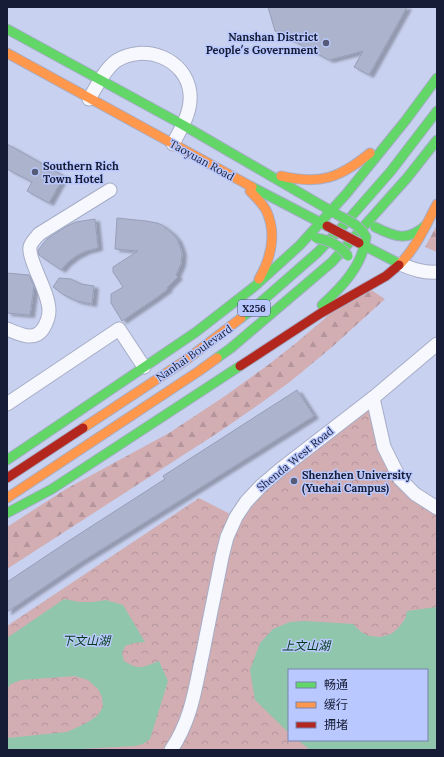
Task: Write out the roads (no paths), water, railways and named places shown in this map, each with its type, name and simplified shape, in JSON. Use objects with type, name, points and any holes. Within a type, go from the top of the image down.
[{"type":"main road","name":"Taoyuan Road","points":[[7,29],[183,125],[361,228],[364,232],[364,242]]},
{"type":"main road","name":"Taoyuan Road","points":[[7,53],[237,179],[324,225],[364,242],[400,264]]},
{"type":"main road","points":[[7,460],[196,332],[255,286],[324,225],[335,213],[347,193],[406,120],[437,78]]},
{"type":"main road","name":"Nanhai Boulevard","points":[[7,478],[186,360],[254,308],[318,252],[342,227],[391,171],[437,111]]},
{"type":"main road","points":[[258,168],[273,174],[298,180],[309,181],[328,178],[340,174],[368,155],[406,120]]},
{"type":"main road","name":"Nanhai Boulevard","points":[[7,498],[199,371],[231,348],[332,262],[407,178],[437,140]]},
{"type":"main road","points":[[237,179],[259,199],[271,222],[272,236],[268,263],[255,286]]},
{"type":"main road","points":[[347,193],[345,203],[352,213],[387,233],[399,237],[405,236],[422,230],[426,224]]},
{"type":"main road","points":[[7,513],[52,489],[291,332],[386,276],[400,264],[412,248],[437,204]]},
{"type":"main road","points":[[300,245],[316,238],[326,240],[346,252],[349,266],[344,283]]},
{"type":"main road","points":[[291,332],[326,302],[344,283],[362,254],[364,242]]},
{"type":"street","points":[[89,99],[106,71],[116,62],[129,55],[142,53],[165,58],[182,72],[187,81],[190,93],[188,115],[173,144]]},
{"type":"street","points":[[7,329],[25,336],[34,336],[42,330],[47,322],[50,312],[48,300],[30,256],[30,247],[33,240],[39,234],[110,190]]},
{"type":"street","points":[[400,264],[427,273],[437,272]]},
{"type":"street","points":[[7,404],[119,329],[144,367]]},
{"type":"street","name":"Shenda West Road","points":[[171,750],[184,727],[193,701],[222,556],[227,537],[236,517],[246,502],[260,486],[373,398],[437,344]]},
{"type":"street","points":[[373,398],[384,447],[400,478],[415,494],[437,508]]},
{"type":"water","name":"下文山湖","points":[[64,599],[79,602],[106,600],[123,605],[145,642],[125,646],[122,653],[124,661],[134,666],[142,667],[159,661],[168,681],[150,739],[143,744],[135,746],[63,750],[7,750],[7,738],[67,732],[88,722],[98,715],[103,707],[102,697],[98,689],[88,680],[75,676],[21,680],[11,684],[7,689],[7,638]]},
{"type":"water","name":"上文山湖","points":[[437,607],[437,750],[310,750],[299,741],[428,741],[428,669],[288,669],[288,732],[255,700],[250,670],[260,643],[273,629],[290,622],[305,621],[353,624],[361,632],[369,636],[380,637],[391,634],[396,630],[405,619],[407,611]]},
{"type":"place","name":"Nanshan District People′s Government","points":[[326,43]]},
{"type":"place","name":"Southern Rich Town Hotel","points":[[35,172]]},
{"type":"place","name":"Shenzhen University (Yuehai Campus)","points":[[294,481]]}]
